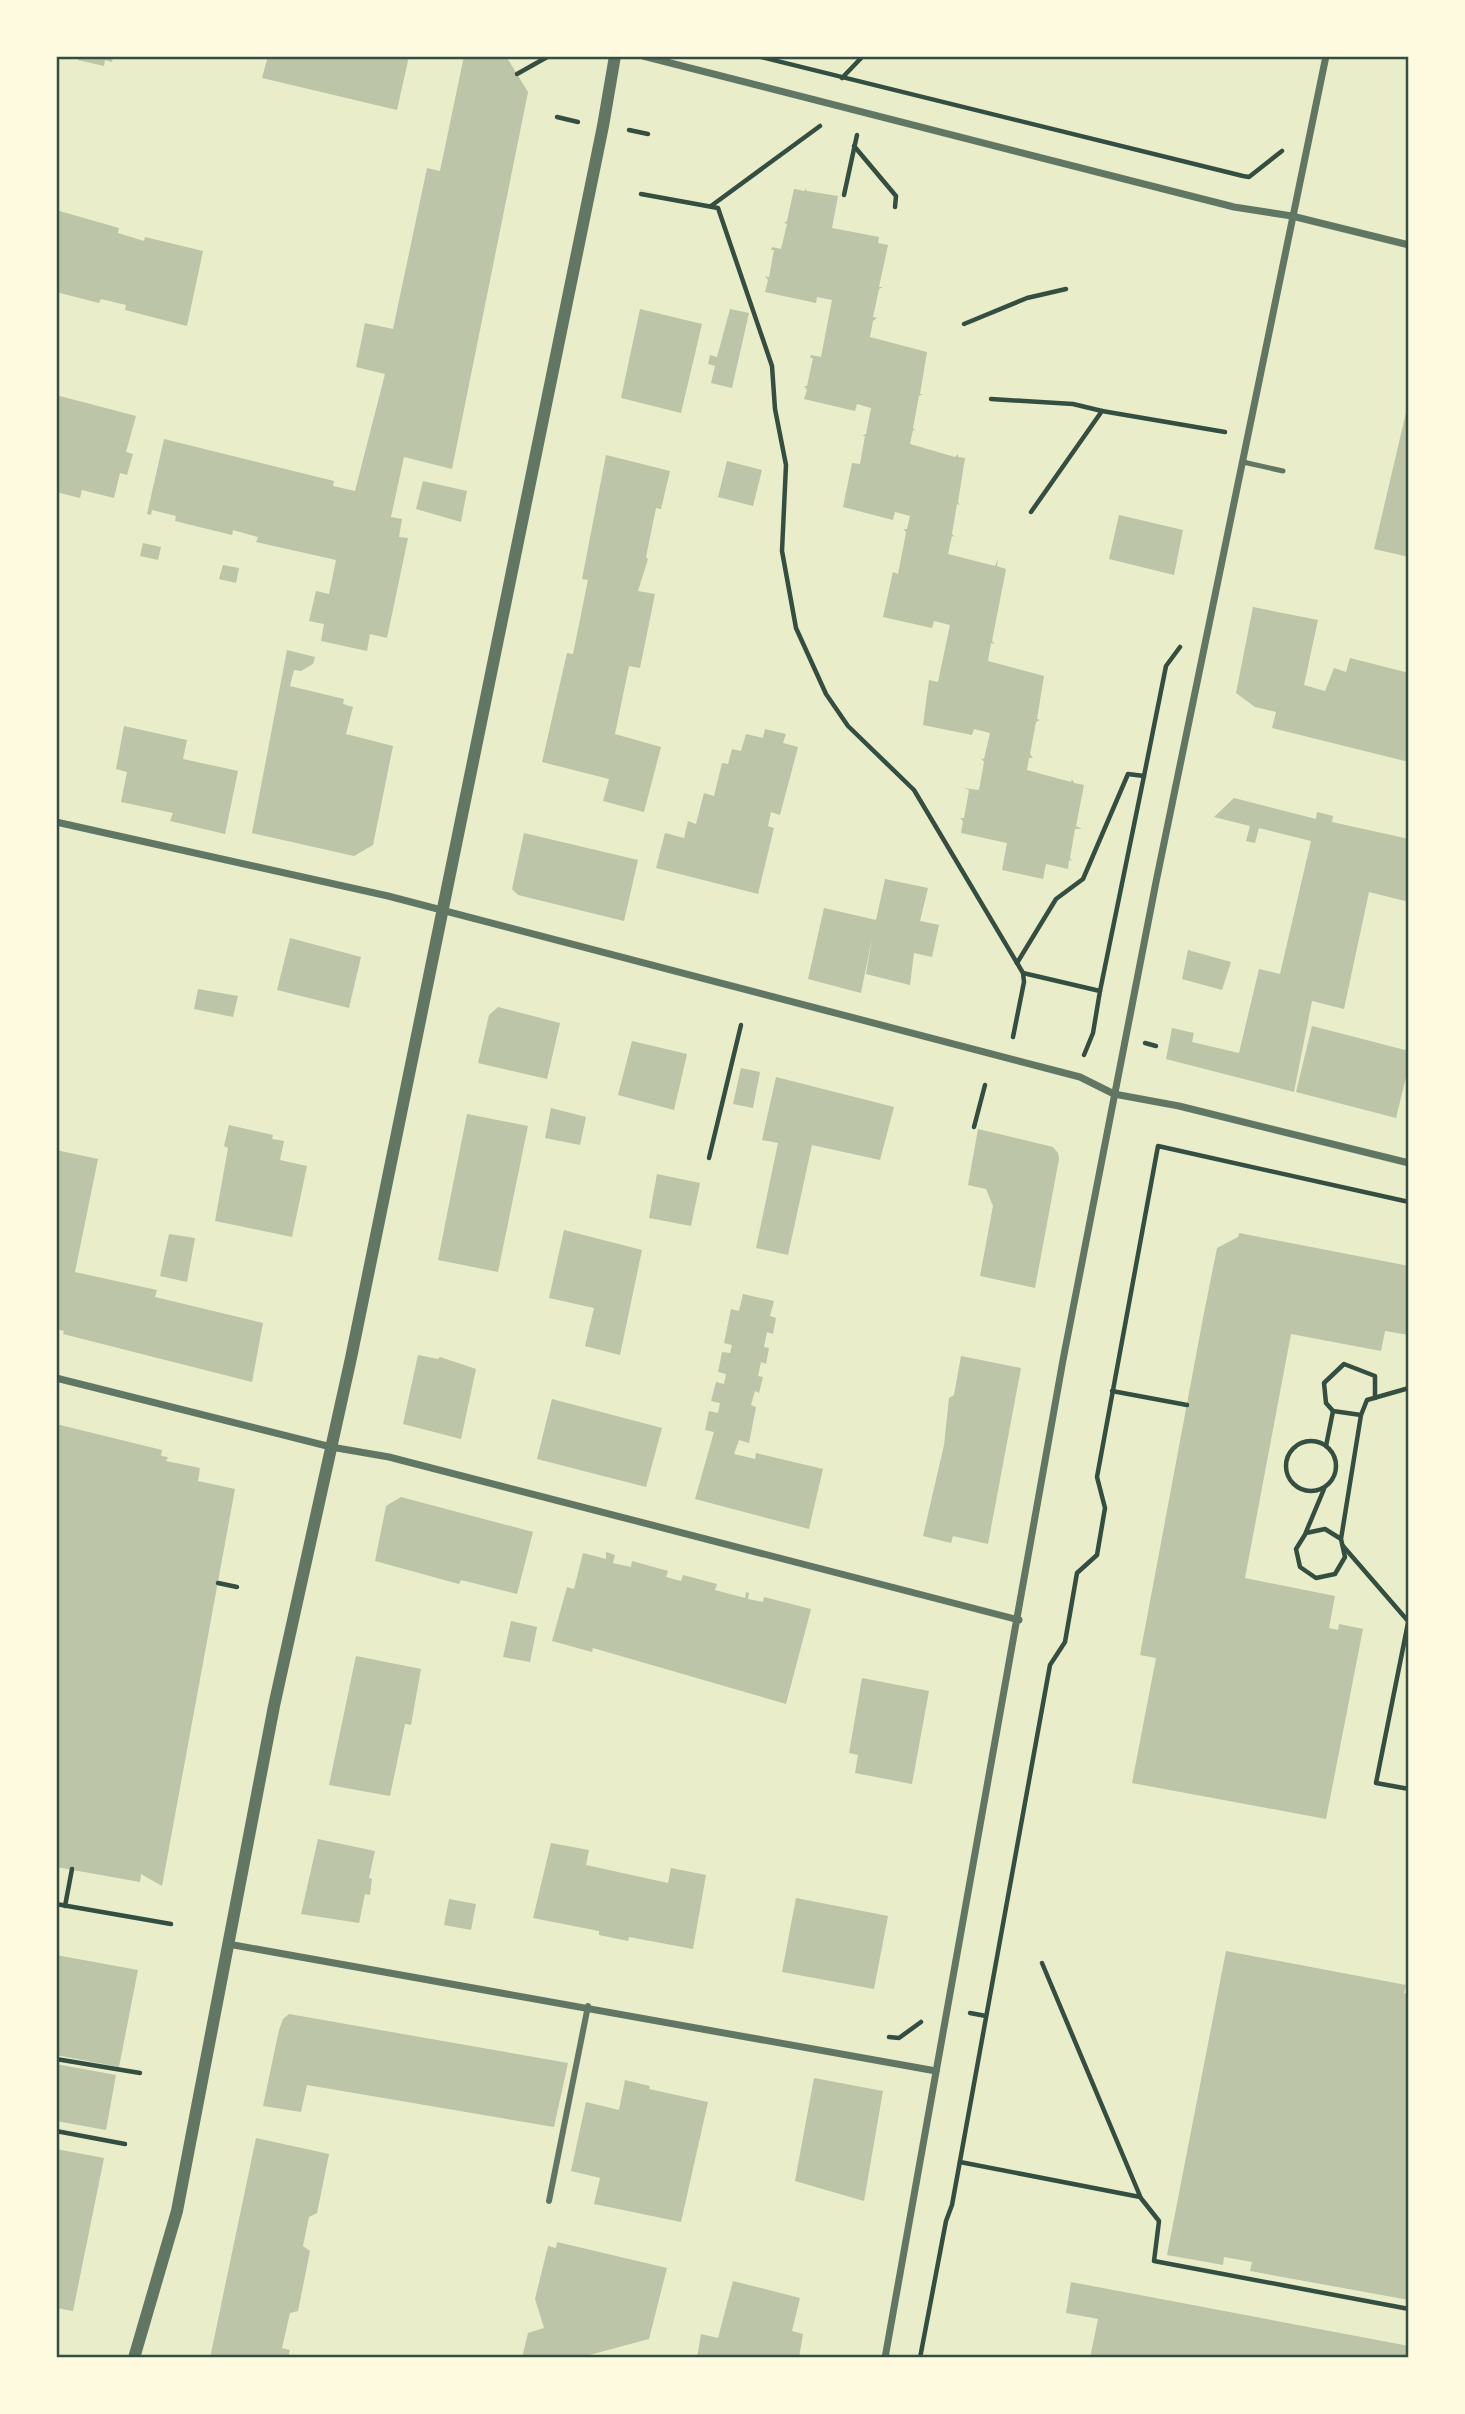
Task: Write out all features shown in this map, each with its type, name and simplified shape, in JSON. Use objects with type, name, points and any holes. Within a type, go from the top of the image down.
[{"type":"street","points":[[134,2358],[177,2211],[291,1625],[331,1447],[442,910],[603,126],[615,56]]},
{"type":"street","points":[[643,56],[1221,204],[1292,216],[1409,245]]},
{"type":"street","points":[[885,2358],[1019,1620],[1063,1360],[1114,1094],[1326,56]]},
{"type":"street","points":[[56,822],[442,910],[1080,1077],[1114,1094],[1179,1106],[1409,1163]]},
{"type":"street","points":[[56,1378],[331,1447],[389,1457],[1019,1620]]},
{"type":"street","points":[[228,1944],[588,2006],[936,2071]]},
{"type":"street","points":[[549,2201],[588,2006]]},
{"type":"lane","points":[[1243,462],[1283,471]]},
{"type":"path","points":[[517,74],[549,56]]},
{"type":"path","points":[[757,56],[1249,177],[1283,151],[1285,140]]},
{"type":"path","points":[[842,78],[863,56]]},
{"type":"path","points":[[557,117],[578,121]]},
{"type":"path","points":[[710,206],[820,126]]},
{"type":"path","points":[[629,131],[648,134]]},
{"type":"path","points":[[844,195],[857,135]]},
{"type":"path","points":[[855,146],[896,196],[895,207]]},
{"type":"path","points":[[641,194],[718,208],[772,366],[775,409],[786,465],[782,551],[796,628],[826,694],[849,726],[914,790],[1023,973],[1024,982],[1013,1039]]},
{"type":"path","points":[[964,324],[1027,298],[1066,289]]},
{"type":"path","points":[[991,400],[1073,404],[1225,432]]},
{"type":"path","points":[[1031,512],[1102,411]]},
{"type":"path","points":[[1222,445],[1227,419]]},
{"type":"path","points":[[1084,1056],[1093,1033],[1166,666],[1181,646]]},
{"type":"path","points":[[1017,963],[1056,899],[1083,880],[1128,774],[1144,776]]},
{"type":"path","points":[[1023,973],[1100,991]]},
{"type":"path","points":[[709,1158],[741,1025]]},
{"type":"path","points":[[974,1127],[985,1085]]},
{"type":"path","points":[[920,2358],[960,2162],[1050,1665],[1065,1642],[1077,1573],[1097,1555],[1105,1508],[1097,1477],[1158,1146],[1409,1202]]},
{"type":"path","points":[[1361,1415],[1333,1411],[1326,1403],[1324,1383],[1344,1364],[1375,1376],[1375,1398]]},
{"type":"path","points":[[1324,1489],[1307,1492],[1291,1483],[1285,1466],[1291,1449],[1307,1441],[1326,1446],[1336,1457],[1336,1475],[1324,1489],[1306,1533],[1296,1549],[1300,1567],[1316,1578],[1335,1574],[1345,1558],[1341,1539],[1361,1415],[1367,1400],[1409,1388]]},
{"type":"path","points":[[1112,1391],[1187,1405]]},
{"type":"path","points":[[1326,1446],[1333,1411]]},
{"type":"path","points":[[1306,1533],[1325,1528],[1341,1539]]},
{"type":"path","points":[[1343,1545],[1409,1619],[1376,1783],[1409,1789]]},
{"type":"path","points":[[218,1583],[237,1587]]},
{"type":"path","points":[[65,1906],[72,1869]]},
{"type":"path","points":[[56,1904],[172,1924]]},
{"type":"path","points":[[1042,1963],[1140,2197],[1159,2221],[1154,2261],[1409,2309]]},
{"type":"path","points":[[869,2058],[873,2035],[899,2038],[908,2033],[921,2022],[926,2004],[986,2016]]},
{"type":"path","points":[[56,2059],[141,2073]]},
{"type":"path","points":[[56,2131],[125,2144]]},
{"type":"path","points":[[960,2162],[1140,2197]]},
{"type":"building","points":[[79,56],[113,56],[112,62],[105,60],[104,66],[78,60]]},
{"type":"building","points":[[268,56],[409,56],[397,110],[262,78]]},
{"type":"building","points":[[464,56],[507,58],[528,92],[452,469],[404,457],[391,517],[402,519],[399,537],[408,538],[387,638],[370,634],[367,651],[321,641],[324,624],[309,621],[316,591],[329,594],[336,560],[256,542],[258,537],[233,530],[232,535],[175,521],[176,516],[152,510],[151,515],[147,514],[164,439],[334,481],[333,486],[355,491],[385,374],[356,367],[365,323],[393,329],[427,168],[440,171]]},
{"type":"building","points":[[805,188],[807,191],[838,196],[832,228],[879,237],[878,243],[888,245],[879,287],[883,287],[879,289],[873,317],[877,318],[873,321],[870,337],[927,352],[920,394],[923,394],[919,396],[913,428],[916,431],[913,430],[910,444],[955,457],[958,454],[958,457],[965,458],[958,502],[960,505],[957,504],[952,534],[955,537],[952,536],[948,554],[995,566],[998,559],[997,566],[1006,569],[992,641],[995,644],[991,643],[988,661],[1044,676],[1037,719],[1040,720],[1036,722],[1030,754],[1033,758],[1029,758],[1027,770],[1071,782],[1072,779],[1074,783],[1084,785],[1076,826],[1082,829],[1075,829],[1070,858],[1072,861],[1069,860],[1068,869],[1046,864],[1043,879],[1002,870],[1007,843],[961,833],[963,821],[960,818],[964,818],[969,790],[964,788],[979,790],[984,762],[981,758],[984,759],[990,733],[974,729],[972,735],[923,725],[929,680],[938,682],[950,625],[934,621],[932,628],[883,617],[893,572],[898,574],[906,533],[904,529],[907,529],[910,516],[895,512],[893,520],[843,507],[852,463],[860,464],[865,436],[862,436],[866,434],[871,408],[857,404],[855,411],[804,399],[807,390],[804,386],[807,386],[813,358],[810,358],[811,355],[821,357],[832,300],[817,297],[816,303],[765,292],[768,280],[765,276],[769,277],[774,250],[771,250],[772,247],[781,249],[787,224],[784,223],[787,221],[794,189],[805,191]]},
{"type":"building","points":[[56,210],[119,228],[118,233],[144,241],[145,237],[203,251],[187,326],[125,310],[126,305],[101,299],[99,303],[56,292]]},
{"type":"building","points":[[640,309],[702,324],[681,413],[621,398]]},
{"type":"building","points":[[730,309],[749,313],[732,388],[711,383],[715,366],[708,364],[710,355],[717,357]]},
{"type":"building","points":[[56,395],[136,416],[126,452],[133,454],[127,475],[120,473],[114,498],[82,490],[80,498],[56,492]]},
{"type":"building","points":[[1409,404],[1409,557],[1374,549]]},
{"type":"building","points":[[606,455],[670,471],[661,509],[656,508],[646,557],[648,559],[638,591],[655,594],[640,668],[629,666],[615,734],[661,747],[644,812],[603,801],[609,779],[542,762],[567,653],[573,654],[588,580],[582,579]]},
{"type":"building","points":[[727,461],[762,470],[753,506],[718,497]]},
{"type":"building","points":[[423,481],[467,491],[461,522],[416,509]]},
{"type":"building","points":[[1119,515],[1183,530],[1174,575],[1109,559]]},
{"type":"building","points":[[143,543],[161,547],[158,560],[140,556]]},
{"type":"building","points":[[223,565],[239,568],[236,583],[219,579]]},
{"type":"building","points":[[1253,607],[1318,620],[1304,685],[1325,691],[1334,668],[1346,672],[1350,658],[1409,673],[1409,762],[1272,728],[1276,712],[1255,707],[1236,693]]},
{"type":"building","points":[[287,650],[315,657],[313,664],[301,671],[294,670],[290,686],[344,699],[343,704],[353,707],[346,734],[393,746],[373,845],[354,856],[252,833]]},
{"type":"building","points":[[124,726],[187,740],[183,759],[238,771],[225,834],[170,821],[173,813],[121,802],[127,772],[116,769]]},
{"type":"building","points":[[765,729],[786,734],[783,743],[798,747],[780,815],[771,812],[768,826],[774,828],[758,894],[656,868],[665,833],[684,838],[688,821],[696,824],[704,793],[714,796],[722,763],[728,764],[732,749],[741,751],[746,734],[763,738]]},
{"type":"building","points":[[1234,798],[1316,819],[1317,812],[1333,816],[1332,822],[1409,839],[1409,902],[1369,892],[1344,1009],[1312,1001],[1294,1092],[1166,1059],[1172,1028],[1194,1033],[1192,1042],[1239,1053],[1259,969],[1280,974],[1311,841],[1259,828],[1255,843],[1246,841],[1250,826],[1214,817]]},
{"type":"building","points":[[524,833],[638,860],[624,921],[518,895],[512,889]]},
{"type":"building","points":[[885,879],[928,888],[920,921],[939,925],[932,957],[914,953],[910,985],[866,974],[872,938],[861,993],[808,979],[824,908],[876,920]]},
{"type":"building","points":[[290,938],[361,957],[349,1008],[277,990]]},
{"type":"building","points":[[1188,950],[1231,962],[1222,990],[1182,979]]},
{"type":"building","points":[[198,989],[238,996],[233,1017],[194,1009]]},
{"type":"building","points":[[498,1007],[560,1023],[547,1079],[478,1063],[489,1015]]},
{"type":"building","points":[[1312,1026],[1409,1051],[1409,1065],[1396,1118],[1296,1092]]},
{"type":"building","points":[[632,1041],[687,1054],[674,1110],[618,1095]]},
{"type":"building","points":[[741,1068],[760,1072],[753,1108],[733,1104]]},
{"type":"building","points":[[776,1077],[894,1107],[880,1160],[812,1145],[788,1255],[756,1248],[778,1143],[762,1140]]},
{"type":"building","points":[[551,1108],[586,1117],[580,1145],[545,1138]]},
{"type":"building","points":[[467,1114],[528,1126],[498,1272],[438,1260]]},
{"type":"building","points":[[229,1125],[273,1135],[272,1139],[284,1141],[280,1160],[307,1166],[292,1237],[215,1221],[228,1148],[224,1146]]},
{"type":"building","points":[[978,1129],[1053,1147],[1058,1153],[1035,1288],[980,1276],[993,1206],[986,1189],[968,1185]]},
{"type":"building","points":[[56,1150],[98,1159],[75,1272],[157,1290],[155,1297],[263,1323],[252,1382],[63,1334],[64,1331],[56,1329]]},
{"type":"building","points":[[657,1174],[700,1183],[691,1226],[649,1218]]},
{"type":"building","points":[[564,1230],[642,1250],[620,1355],[585,1346],[594,1308],[549,1298]]},
{"type":"building","points":[[1239,1233],[1409,1266],[1409,1335],[1385,1331],[1381,1351],[1291,1334],[1245,1578],[1335,1596],[1329,1628],[1338,1630],[1339,1624],[1363,1629],[1326,1819],[1132,1783],[1156,1658],[1140,1655],[1203,1318],[1217,1248],[1238,1237]]},
{"type":"building","points":[[169,1234],[195,1238],[187,1282],[160,1276]]},
{"type":"building","points":[[743,1294],[774,1301],[770,1316],[776,1318],[773,1334],[767,1332],[764,1347],[769,1348],[766,1364],[761,1362],[758,1376],[763,1377],[759,1393],[755,1391],[751,1405],[756,1407],[749,1443],[739,1440],[734,1454],[755,1459],[756,1453],[823,1469],[809,1529],[695,1499],[714,1432],[705,1430],[709,1411],[718,1413],[720,1403],[711,1401],[716,1382],[724,1384],[726,1374],[718,1372],[722,1352],[730,1353],[732,1345],[724,1343],[731,1309],[739,1311]]},
{"type":"building","points":[[418,1355],[438,1359],[440,1357],[476,1369],[461,1439],[403,1424]]},
{"type":"building","points":[[961,1356],[1021,1368],[988,1544],[953,1536],[951,1543],[923,1536],[944,1445],[949,1398],[954,1395]]},
{"type":"building","points":[[552,1399],[662,1428],[646,1487],[537,1459]]},
{"type":"building","points":[[56,1424],[162,1450],[161,1456],[168,1457],[166,1461],[200,1468],[198,1481],[235,1489],[162,1886],[141,1874],[140,1882],[56,1867]]},
{"type":"building","points":[[401,1497],[533,1532],[517,1594],[461,1580],[459,1584],[375,1561],[386,1506]]},
{"type":"building","points":[[606,1552],[615,1555],[613,1563],[631,1567],[632,1561],[668,1571],[666,1577],[681,1581],[683,1575],[717,1584],[715,1590],[745,1598],[746,1592],[749,1593],[748,1599],[763,1602],[764,1597],[811,1609],[786,1704],[593,1648],[592,1652],[552,1641],[567,1587],[574,1589],[583,1553],[606,1559]]},
{"type":"building","points":[[511,1621],[537,1627],[530,1662],[503,1657]]},
{"type":"building","points":[[356,1656],[421,1669],[411,1725],[405,1724],[390,1796],[329,1785]]},
{"type":"building","points":[[862,1678],[929,1691],[912,1784],[855,1773],[858,1755],[849,1753]]},
{"type":"building","points":[[318,1839],[375,1851],[369,1878],[372,1879],[370,1895],[365,1894],[359,1923],[301,1914]]},
{"type":"building","points":[[551,1843],[589,1850],[586,1865],[668,1883],[671,1868],[706,1875],[693,1949],[629,1937],[628,1941],[599,1935],[599,1931],[533,1918]]},
{"type":"building","points":[[796,1898],[888,1916],[874,1989],[782,1972]]},
{"type":"building","points":[[449,1899],[476,1904],[471,1930],[444,1925]]},
{"type":"building","points":[[1226,1951],[1406,1985],[1404,1993],[1409,1994],[1409,2300],[1250,2271],[1252,2262],[1224,2257],[1223,2265],[1167,2255]]},
{"type":"building","points":[[56,1955],[138,1970],[119,2067],[56,2055]]},
{"type":"building","points":[[289,2014],[568,2063],[554,2127],[307,2085],[301,2112],[263,2106],[279,2030],[283,2019]]},
{"type":"building","points":[[56,2064],[116,2075],[106,2130],[56,2121]]},
{"type":"building","points":[[814,2078],[883,2091],[864,2201],[795,2181]]},
{"type":"building","points":[[625,2080],[650,2086],[649,2089],[708,2102],[681,2222],[594,2204],[600,2178],[571,2171],[586,2102],[619,2110]]},
{"type":"building","points":[[256,2138],[329,2154],[317,2213],[309,2217],[303,2246],[310,2251],[298,2311],[290,2313],[282,2348],[290,2350],[288,2358],[210,2358]]},
{"type":"building","points":[[56,2149],[104,2158],[73,2311],[56,2308]]},
{"type":"building","points":[[557,2242],[667,2268],[649,2339],[578,2358],[522,2358],[528,2333],[544,2328],[535,2299],[548,2246],[556,2248]]},
{"type":"building","points":[[733,2281],[800,2298],[792,2331],[803,2334],[799,2358],[697,2358],[701,2334],[718,2338]]},
{"type":"building","points":[[1071,2282],[1409,2346],[1409,2358],[1090,2358],[1098,2319],[1066,2313]]}]
